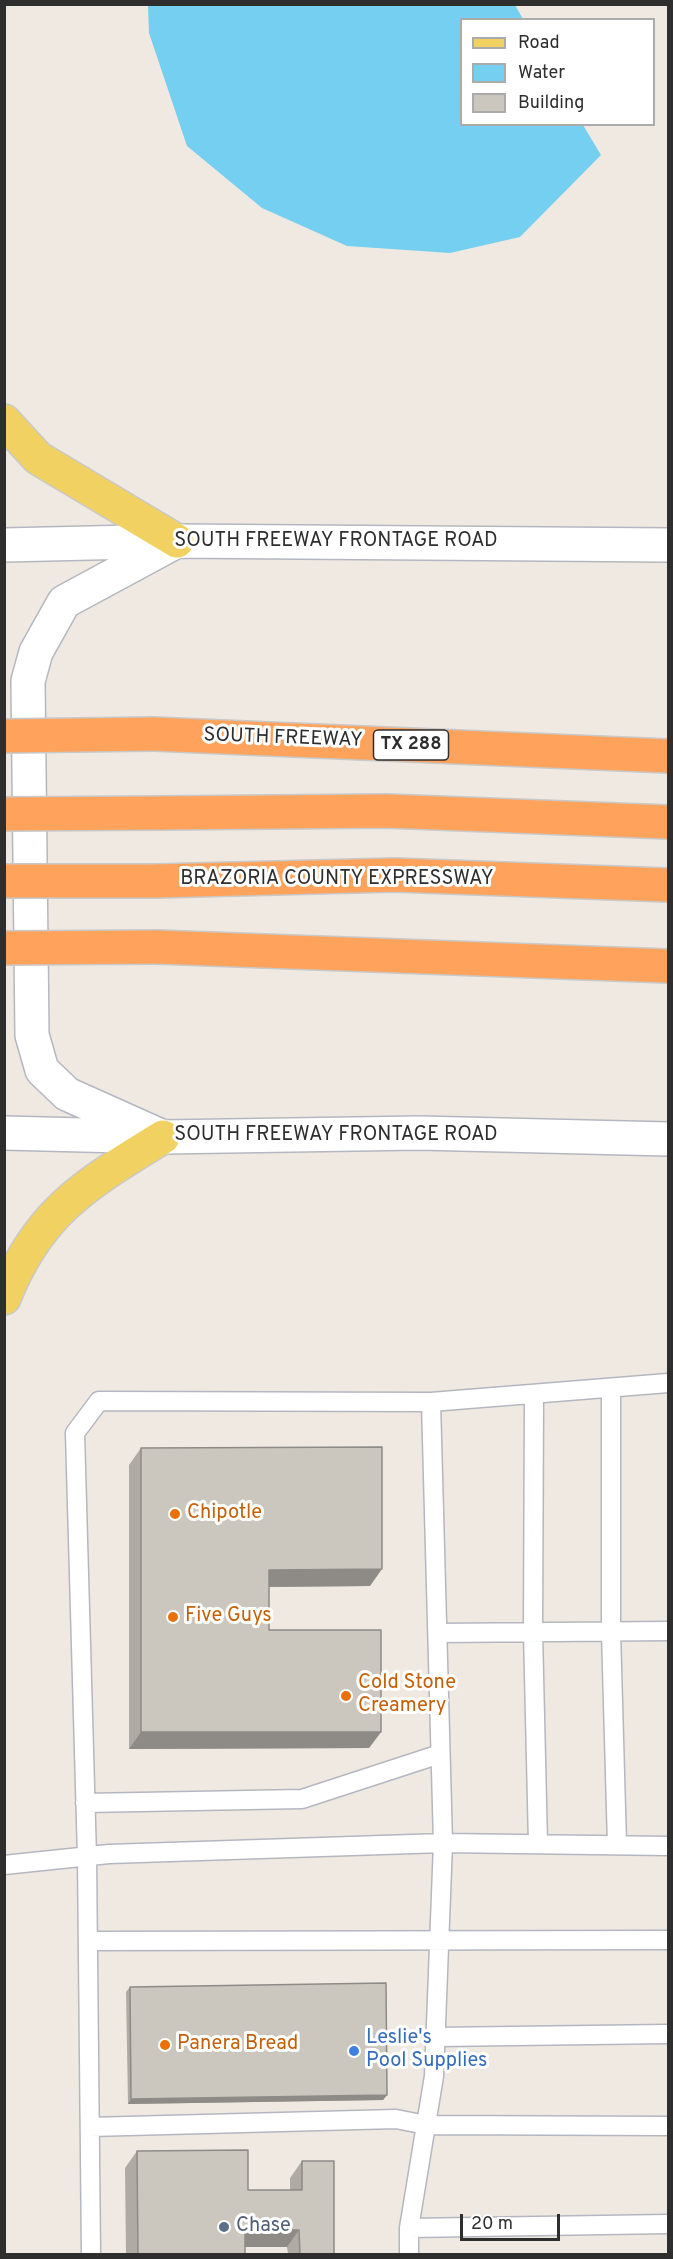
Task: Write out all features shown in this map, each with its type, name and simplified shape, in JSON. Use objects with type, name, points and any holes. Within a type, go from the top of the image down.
[{"type":"highway","name":"SOUTH FREEWAY","points":[[4,736],[153,734],[669,756]]},
{"type":"highway","points":[[4,814],[386,811],[669,822]]},
{"type":"highway","name":"BRAZORIA COUNTY EXPRESSWAY","points":[[4,881],[395,876],[669,885]]},
{"type":"highway","points":[[4,948],[157,947],[669,966]]},
{"type":"main road","points":[[4,421],[38,458],[177,541]]},
{"type":"main road","points":[[164,1137],[67,1094],[42,1070],[32,1035],[28,681],[36,652],[64,602],[177,541]]},
{"type":"main road","name":"SOUTH FREEWAY FRONTAGE ROAD","points":[[4,545],[177,541],[669,545]]},
{"type":"main road","name":"SOUTH FREEWAY FRONTAGE ROAD","points":[[4,1132],[164,1137],[418,1133],[669,1139]]},
{"type":"main road","points":[[4,1298],[17,1270],[52,1216],[87,1184],[164,1137]]},
{"type":"lane","points":[[91,2254],[87,1857],[75,1433],[99,1401],[430,1402],[669,1383]]},
{"type":"lane","points":[[611,1388],[612,1632],[617,1845]]},
{"type":"lane","points":[[534,1394],[533,1632],[538,1844]]},
{"type":"lane","points":[[409,2254],[409,2228],[434,2076],[443,1843],[430,1402]]},
{"type":"lane","points":[[438,1633],[669,1631]]},
{"type":"lane","points":[[85,1803],[302,1799],[441,1754]]},
{"type":"lane","points":[[4,1865],[109,1854],[443,1843],[669,1846]]},
{"type":"lane","points":[[88,1941],[669,1940]]},
{"type":"lane","points":[[436,2037],[669,2034]]},
{"type":"lane","points":[[90,2127],[396,2119],[426,2125],[669,2126]]},
{"type":"lane","points":[[409,2228],[669,2224]]},
{"type":"water","points":[[148,5],[515,5],[522,18],[460,18],[460,126],[584,126],[601,155],[520,237],[450,253],[347,246],[262,208],[187,146],[149,33]]},
{"type":"building","points":[[382,1447],[382,1569],[269,1570],[269,1630],[381,1630],[381,1732],[141,1732],[141,1448]]},
{"type":"building","points":[[386,1983],[387,2095],[131,2099],[130,1987]]},
{"type":"building","name":"Chase","points":[[248,2150],[248,2190],[302,2190],[302,2161],[334,2161],[334,2254],[300,2254],[299,2230],[245,2230],[245,2254],[138,2254],[137,2151]]},
{"type":"place","name":"Chipotle","points":[[175,1514]]},
{"type":"place","name":"Five Guys","points":[[173,1617]]},
{"type":"place","name":"Cold Stone Creamery","points":[[346,1696]]},
{"type":"place","name":"Panera Bread","points":[[165,2045]]},
{"type":"place","name":"Leslie's Pool Supplies","points":[[354,2051]]},
{"type":"place","name":"Chase","points":[[224,2227]]}]
